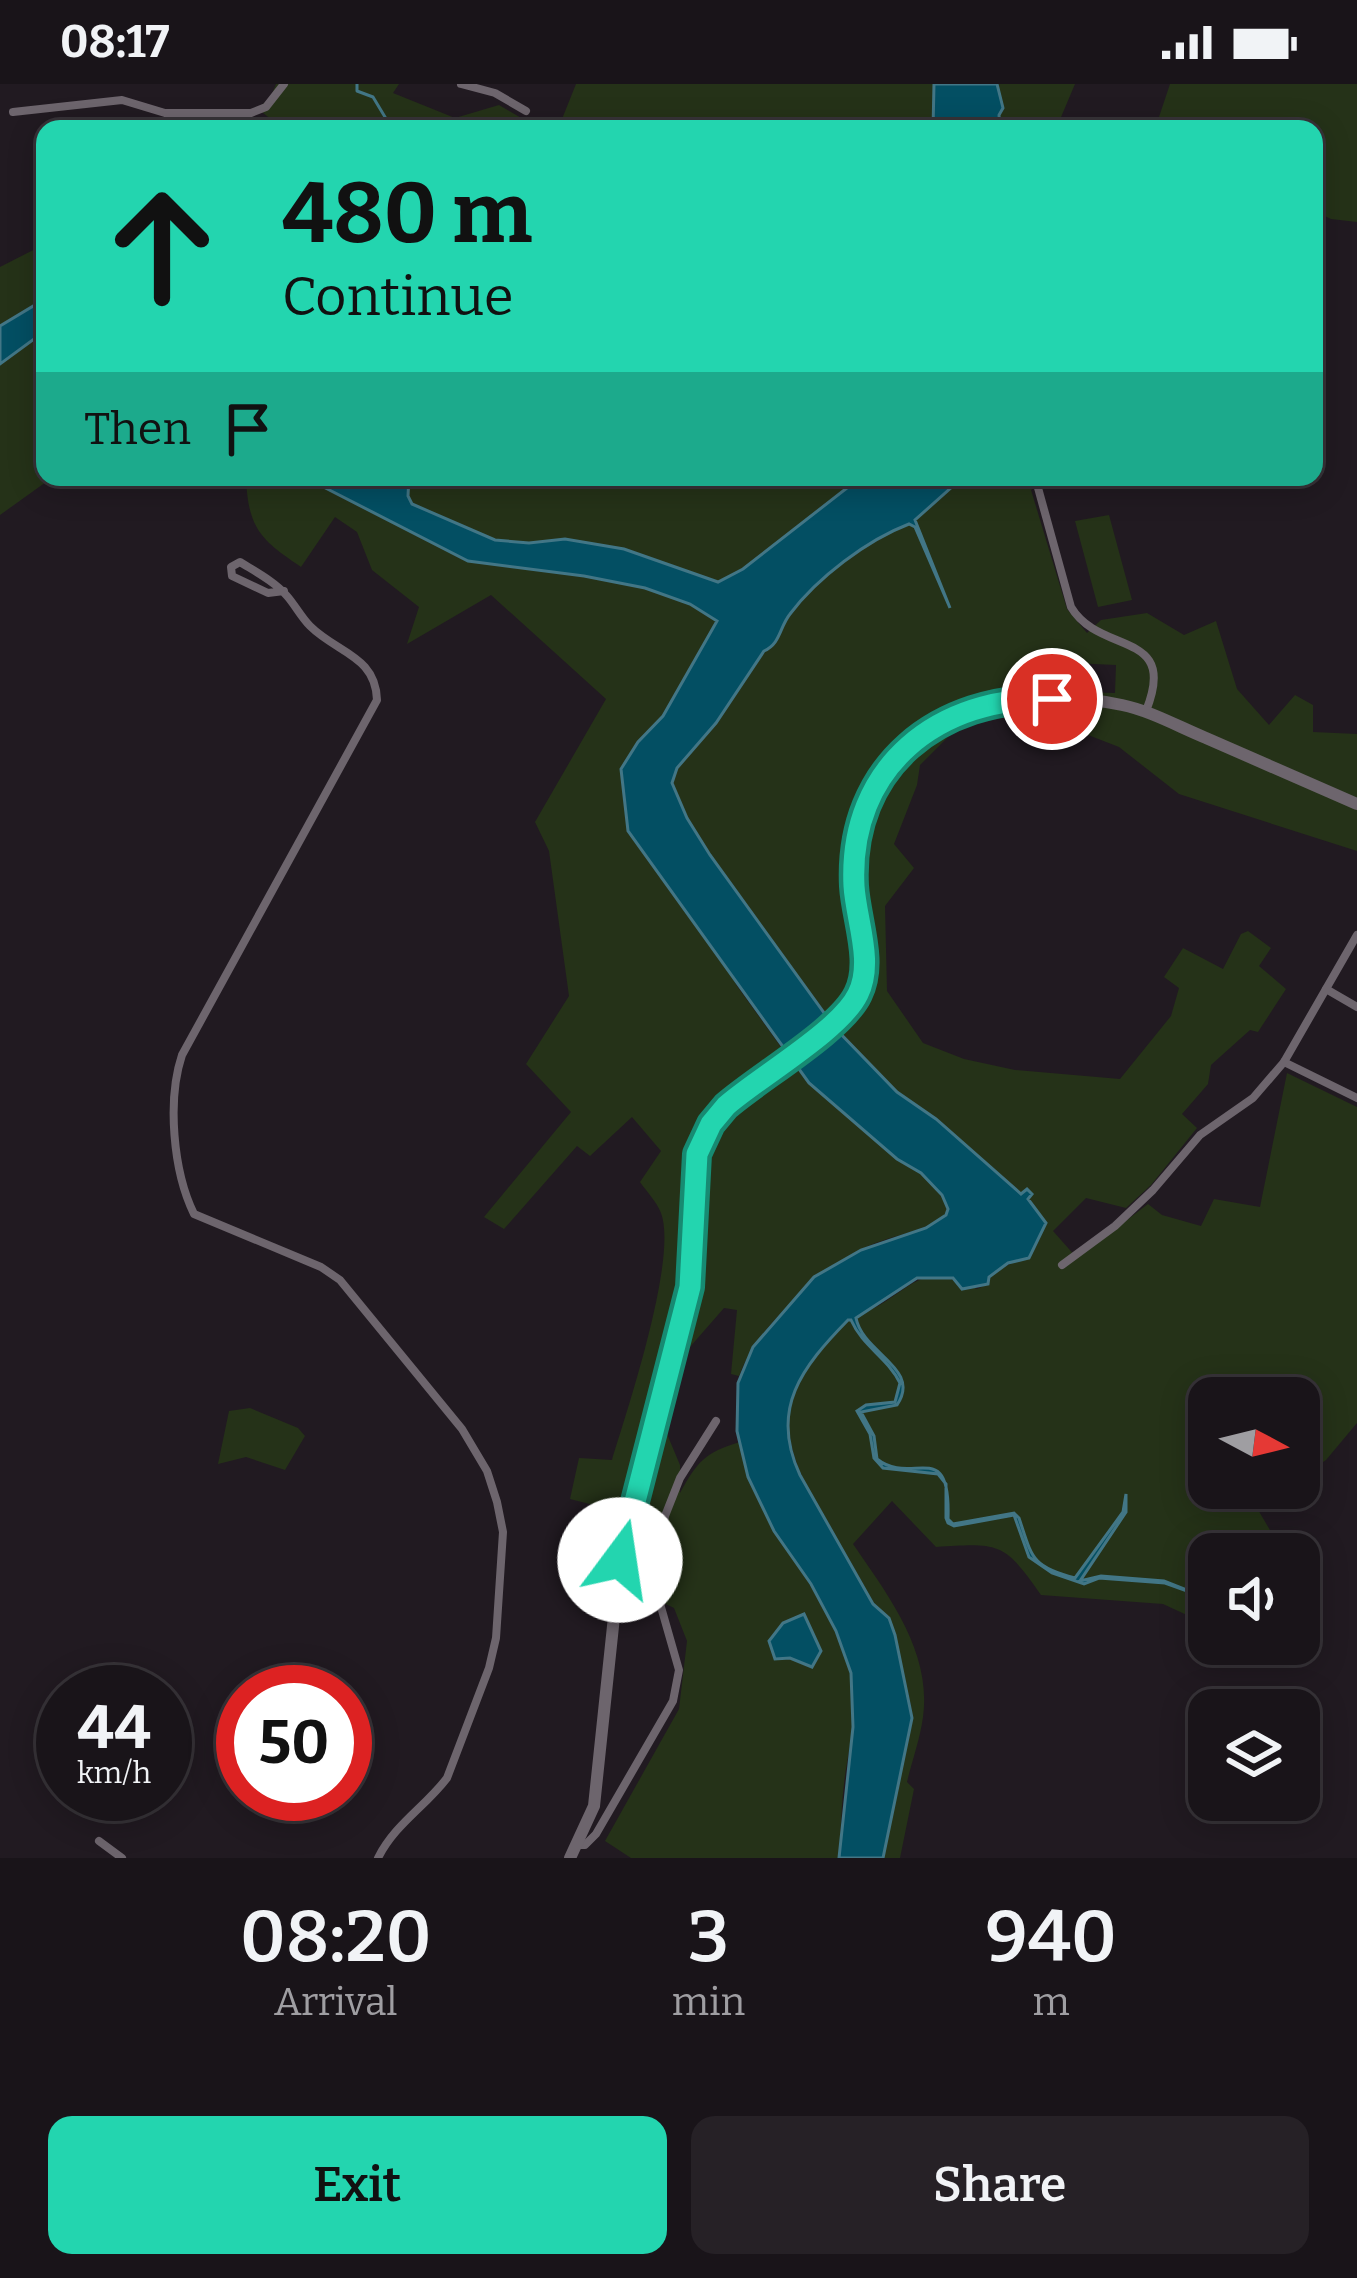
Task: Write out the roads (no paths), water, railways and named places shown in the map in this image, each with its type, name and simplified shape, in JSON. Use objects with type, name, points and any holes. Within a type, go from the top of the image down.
[{"type":"main road","points":[[570,1858],[579,1845],[598,1786],[615,1595],[629,1522],[690,1287],[697,1154],[726,1106],[842,1016],[858,995],[864,974],[854,883],[860,827],[878,782],[905,748],[935,725],[975,706],[1002,700],[1100,702],[1145,712],[1357,804]]},
{"type":"street","points":[[14,112],[122,100],[165,113],[251,113],[266,107],[284,84]]},
{"type":"street","points":[[461,84],[495,93],[526,111]]},
{"type":"street","points":[[1037,486],[1070,607],[1079,622],[1132,645],[1152,664],[1156,680],[1145,712]]},
{"type":"street","points":[[284,591],[268,592],[232,576],[231,568],[240,562],[284,591],[310,626],[354,653],[375,681],[377,700],[182,1055],[174,1078],[172,1115],[187,1200],[194,1214],[321,1267],[340,1280],[426,1382],[487,1471],[502,1532],[496,1638],[489,1668],[447,1778],[405,1817],[378,1858]]},
{"type":"street","points":[[1062,1265],[1115,1226],[1200,1135],[1253,1099],[1284,1062],[1357,935]]},
{"type":"street","points":[[1326,989],[1357,1007]]},
{"type":"street","points":[[1284,1062],[1357,1098]]},
{"type":"street","points":[[579,1845],[596,1834],[674,1701],[679,1670],[657,1593],[659,1552],[665,1516],[680,1478],[716,1421]]},
{"type":"street","points":[[100,1841],[122,1858]]},
{"type":"water","points":[[934,84],[997,84],[1003,108],[999,120],[933,120]]},
{"type":"water","points":[[36,304],[36,338],[0,364],[0,326]]},
{"type":"water","points":[[322,486],[409,486],[412,504],[495,540],[565,539],[624,549],[718,582],[743,569],[849,486],[953,486],[915,520],[950,608],[915,527],[909,524],[860,550],[828,574],[790,614],[716,723],[677,768],[672,783],[710,855],[835,1028],[897,1092],[936,1119],[1021,1194],[1027,1189],[1032,1194],[1028,1199],[1046,1223],[1029,1258],[1008,1263],[989,1277],[988,1284],[962,1289],[953,1278],[917,1278],[856,1318],[869,1342],[902,1381],[897,1405],[861,1412],[874,1436],[877,1459],[890,1466],[936,1470],[944,1482],[938,1474],[883,1468],[874,1458],[870,1434],[857,1411],[866,1405],[895,1402],[900,1383],[851,1320],[804,1372],[789,1409],[791,1451],[800,1475],[895,1635],[912,1718],[883,1858],[839,1858],[853,1727],[851,1673],[836,1631],[774,1531],[748,1477],[737,1431],[738,1383],[753,1347],[814,1277],[861,1250],[926,1228],[948,1209],[942,1195],[921,1173],[897,1159],[809,1083],[628,831],[621,769],[663,716],[717,621],[690,604],[645,588],[468,561]]},
{"type":"water","points":[[946,1489],[948,1519],[953,1524],[1014,1513],[1035,1558],[1075,1578],[1123,1512],[1126,1494],[1126,1512],[1080,1581],[1101,1576],[1164,1581],[1188,1591],[1165,1583],[1099,1578],[1084,1584],[1052,1573],[1029,1557],[1014,1515],[954,1526],[946,1518]]},
{"type":"water","points":[[804,1614],[821,1651],[812,1667],[790,1658],[775,1659],[769,1641],[783,1623]]},
{"type":"waterway","points":[[357,84],[357,91],[373,97],[387,120]]}]
